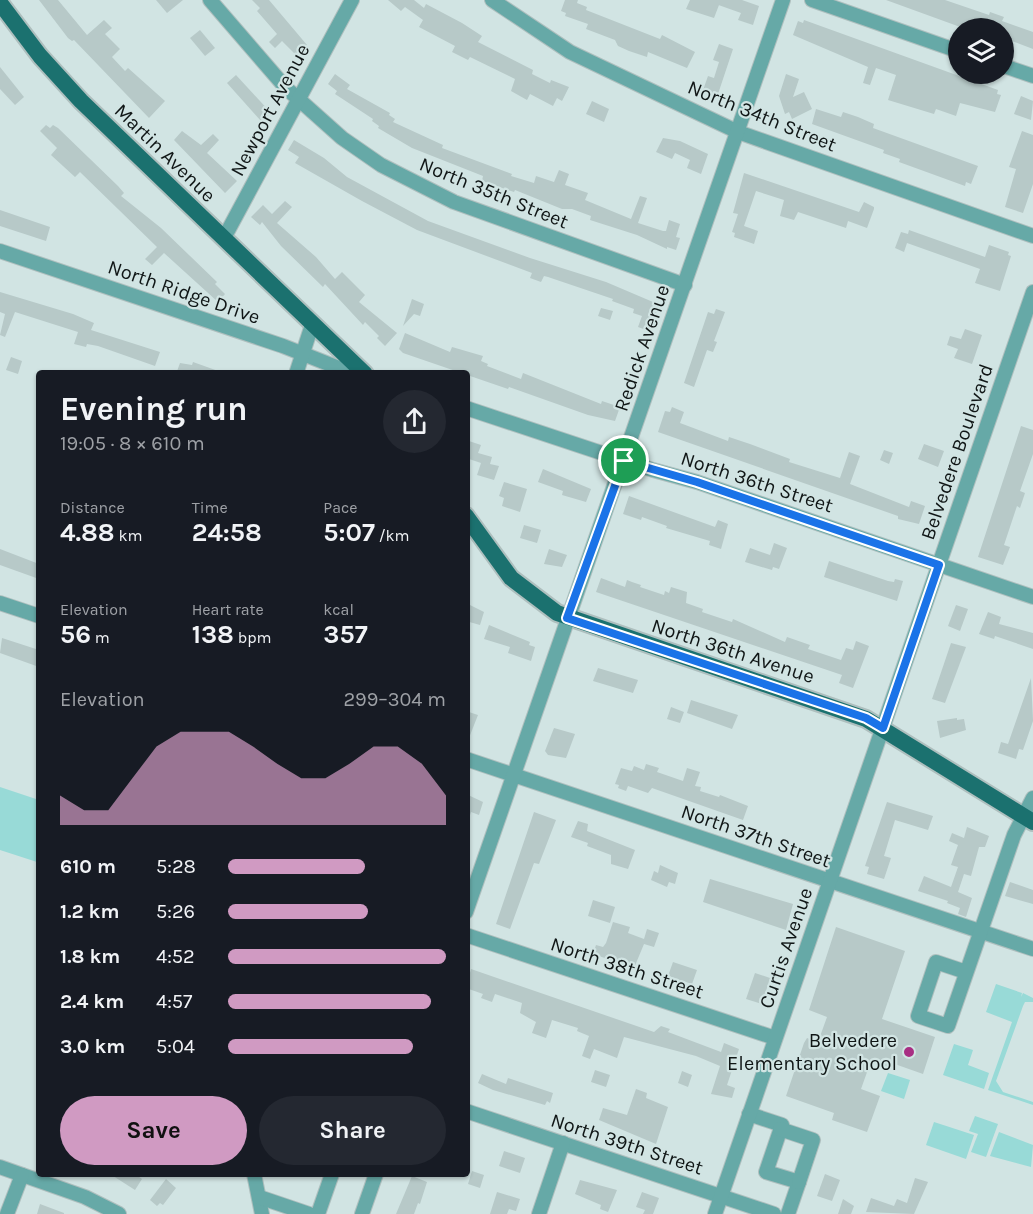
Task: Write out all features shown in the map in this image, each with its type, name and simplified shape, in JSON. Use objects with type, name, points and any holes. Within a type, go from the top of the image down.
[{"type":"main road","name":"Martin Avenue","points":[[0,3],[40,57],[81,102],[312,325]]},
{"type":"main road","points":[[312,325],[361,370]]},
{"type":"main road","points":[[470,522],[511,578],[544,606],[567,618]]},
{"type":"main road","name":"North 36th Avenue","points":[[567,618],[866,718],[1028,819]]},
{"type":"street","name":"North 35th Street","points":[[210,0],[298,100],[342,138],[381,165],[429,190],[685,285]]},
{"type":"street","name":"Newport Avenue","points":[[224,238],[352,0]]},
{"type":"street","name":"North 34th Street","points":[[492,0],[570,52],[738,132],[1033,236]]},
{"type":"street","name":"Redick Avenue","points":[[471,882],[513,775],[783,0]]},
{"type":"street","points":[[812,0],[948,48]]},
{"type":"street","points":[[1014,69],[1033,76]]},
{"type":"street","name":"North Ridge Drive","points":[[0,251],[303,353],[344,370]]},
{"type":"street","name":"Belvedere Boulevard","points":[[883,728],[1033,291]]},
{"type":"street","points":[[297,370],[312,325]]},
{"type":"street","name":"North 36th Street","points":[[470,409],[624,461],[697,482],[1033,597]]},
{"type":"street","points":[[0,603],[36,615]]},
{"type":"street","name":"Curtis Avenue","points":[[715,1214],[883,728]]},
{"type":"street","name":"North 37th Street","points":[[470,760],[1033,949]]},
{"type":"street","points":[[966,972],[936,962],[918,1016],[948,1026],[1014,835],[1028,819],[1033,798]]},
{"type":"street","name":"North 38th Street","points":[[470,936],[776,1038]]},
{"type":"street","name":"North 39th Street","points":[[470,1112],[774,1214]]},
{"type":"street","points":[[749,1114],[782,1125],[766,1172],[799,1182]]},
{"type":"street","points":[[780,1129],[813,1140],[788,1214]]},
{"type":"street","points":[[539,1214],[563,1143]]},
{"type":"street","points":[[0,1167],[85,1197],[120,1214]]},
{"type":"street","points":[[7,1214],[22,1175]]},
{"type":"street","points":[[255,1177],[262,1214]]},
{"type":"street","points":[[318,1214],[331,1177]]},
{"type":"street","points":[[362,1214],[375,1177]]},
{"type":"street","points":[[259,1197],[309,1214]]},
{"type":"shaded area","points":[[0,787],[36,799],[36,862],[0,850]]},
{"type":"shaded area","points":[[996,984],[1022,993],[1021,997],[1023,993],[1033,998],[1033,1002],[1025,1002],[1023,1006],[996,1081],[1003,1092],[1033,1102],[1033,1105],[988,1090],[1012,1022],[986,1012]]},
{"type":"shaded area","points":[[954,1044],[973,1050],[968,1065],[989,1073],[984,1089],[943,1075]]},
{"type":"shaded area","points":[[888,1073],[910,1080],[904,1099],[881,1091]]},
{"type":"shaded area","points":[[975,1116],[998,1124],[986,1157],[971,1152],[978,1134],[969,1131]]},
{"type":"shaded area","points":[[934,1122],[974,1135],[966,1159],[926,1145]]},
{"type":"shaded area","points":[[999,1132],[1033,1145],[1031,1167],[990,1156]]},
{"type":"building","points":[[39,0],[58,0],[87,35],[104,20],[112,28],[105,34],[120,49],[112,57],[125,71],[128,68],[165,101],[149,118],[74,40],[68,38]]},
{"type":"building","points":[[156,0],[183,0],[167,13]]},
{"type":"building","points":[[252,0],[269,0],[307,45],[296,55],[282,41],[275,48],[269,42],[277,34],[257,11],[260,8]]},
{"type":"building","points":[[388,0],[414,0],[424,8],[426,4],[462,23],[482,36],[478,42],[533,70],[532,74],[550,83],[551,80],[569,87],[562,101],[557,98],[553,106],[530,94],[527,100],[511,91],[515,79],[470,57],[468,60],[452,52],[455,46],[419,27],[423,20],[405,7],[401,11]]},
{"type":"building","points":[[565,0],[578,0],[577,3],[587,7],[586,10],[660,39],[662,35],[695,52],[687,68],[648,52],[647,57],[629,51],[618,46],[615,40],[586,29],[588,24],[565,16],[566,13],[561,11]]},
{"type":"building","points":[[690,0],[742,0],[759,6],[753,25],[738,20],[741,13],[719,5],[714,18],[686,9]]},
{"type":"building","points":[[886,0],[945,0],[989,15],[990,12],[1004,17],[948,18],[948,23]]},
{"type":"building","points":[[804,20],[948,72],[948,84],[981,84],[998,90],[997,94],[1001,95],[995,112],[960,103],[956,116],[936,109],[934,114],[888,100],[896,75],[876,68],[870,85],[863,83],[868,67],[793,35],[798,21],[803,23]]},
{"type":"building","points":[[1014,25],[1033,32],[1033,49],[1014,42]]},
{"type":"building","points":[[200,30],[215,48],[205,56],[190,38]]},
{"type":"building","points":[[719,44],[733,49],[717,97],[702,93],[708,76],[714,78],[719,62],[713,60]]},
{"type":"building","points":[[0,67],[24,97],[15,105],[0,89]]},
{"type":"building","points":[[335,74],[350,85],[347,89],[390,113],[389,115],[395,119],[393,122],[443,145],[442,148],[512,174],[511,176],[534,183],[536,176],[554,182],[559,170],[569,174],[565,185],[588,193],[585,200],[631,219],[640,196],[647,198],[638,223],[663,231],[666,231],[669,220],[680,224],[676,237],[680,238],[676,250],[667,247],[667,249],[637,235],[590,220],[591,216],[572,209],[562,209],[515,190],[514,192],[482,181],[483,176],[412,148],[378,128],[379,126],[372,121],[373,119],[335,94],[337,91],[328,84]]},
{"type":"building","points":[[786,74],[799,79],[793,97],[804,92],[812,109],[792,119],[789,112],[785,114],[779,96]]},
{"type":"building","points":[[236,75],[271,113],[261,121],[227,83]]},
{"type":"building","points":[[1021,96],[1033,101],[1031,120],[1014,114]]},
{"type":"building","points":[[592,101],[609,109],[604,122],[586,114]]},
{"type":"building","points":[[816,109],[841,117],[843,112],[858,117],[874,124],[873,128],[978,166],[971,184],[966,182],[965,186],[899,162],[900,159],[883,153],[884,150],[812,124]]},
{"type":"building","points":[[46,125],[50,128],[53,125],[58,128],[118,186],[124,193],[121,196],[161,228],[217,282],[215,284],[225,294],[218,302],[164,253],[152,265],[145,259],[157,247],[80,172],[75,177],[51,155],[57,148],[40,131]]},
{"type":"building","points":[[182,131],[201,145],[213,134],[219,140],[207,153],[237,181],[225,193],[174,140]]},
{"type":"building","points":[[1022,131],[1033,135],[1033,184],[1023,213],[1005,207],[1016,169],[1009,167]]},
{"type":"building","points":[[663,138],[680,141],[708,154],[701,174],[687,168],[690,160],[675,153],[672,159],[656,152]]},
{"type":"building","points":[[294,140],[324,158],[347,177],[428,221],[530,258],[606,282],[653,302],[659,306],[649,331],[638,327],[642,316],[633,313],[634,309],[612,301],[613,299],[548,277],[544,276],[541,282],[530,278],[532,273],[417,230],[362,201],[295,163],[299,157],[288,150]]},
{"type":"building","points":[[744,173],[859,212],[864,202],[874,209],[867,228],[848,221],[846,228],[798,212],[794,220],[780,216],[784,200],[756,191],[744,226],[758,231],[754,244],[734,237],[735,233],[732,232],[738,214],[733,213]]},
{"type":"building","points":[[285,201],[292,207],[277,223],[316,257],[335,279],[342,272],[365,295],[359,302],[397,333],[385,346],[365,322],[363,325],[325,284],[323,287],[281,246],[262,222],[260,225],[251,217],[263,205],[272,214]]},
{"type":"building","points":[[0,210],[50,227],[46,241],[0,226]]},
{"type":"building","points":[[909,230],[985,257],[989,245],[1009,252],[1008,255],[1011,256],[1000,291],[975,283],[980,269],[907,243],[904,252],[895,248],[901,232],[908,234]]},
{"type":"building","points":[[0,292],[73,314],[94,323],[91,330],[160,352],[155,366],[98,346],[87,344],[86,347],[74,344],[78,332],[15,312],[5,337],[0,335],[5,314],[0,312]]},
{"type":"building","points":[[412,299],[424,304],[420,316],[414,314],[403,326]]},
{"type":"building","points":[[601,308],[613,311],[610,320],[598,316]]},
{"type":"building","points":[[716,309],[725,312],[714,341],[717,342],[713,352],[707,350],[694,387],[684,383],[708,312],[714,314]]},
{"type":"building","points":[[965,329],[982,335],[972,364],[954,358],[958,349],[947,345],[950,336],[961,339]]},
{"type":"building","points":[[405,333],[450,352],[452,347],[483,356],[481,361],[488,364],[487,366],[521,379],[523,373],[601,404],[602,401],[620,407],[615,421],[588,415],[470,376],[470,370],[453,370],[403,353],[399,349]]},
{"type":"building","points":[[11,357],[22,361],[18,374],[6,370]]},
{"type":"building","points":[[193,362],[215,370],[177,370],[180,363],[192,365]]},
{"type":"building","points":[[672,407],[684,412],[680,423],[728,441],[729,437],[750,444],[790,459],[789,462],[840,478],[849,452],[860,456],[850,484],[909,507],[911,501],[925,506],[919,524],[898,519],[898,516],[658,432],[665,411],[670,412]]},
{"type":"building","points":[[1021,426],[1033,430],[1033,454],[1020,491],[1025,493],[1020,508],[1017,506],[1004,545],[1010,547],[1003,565],[978,557]]},
{"type":"building","points":[[470,441],[481,445],[478,453],[492,457],[490,464],[499,466],[494,480],[477,475],[481,463],[470,459]]},
{"type":"building","points":[[924,444],[944,451],[938,467],[918,459]]},
{"type":"building","points":[[884,450],[893,453],[889,464],[880,460]]},
{"type":"building","points":[[543,469],[591,489],[586,502],[562,495],[563,491],[538,482]]},
{"type":"building","points":[[504,482],[527,489],[520,512],[502,506],[504,498],[499,496]]},
{"type":"building","points":[[629,496],[715,527],[718,520],[728,524],[721,549],[709,545],[710,541],[666,528],[667,526],[642,517],[641,520],[623,514]]},
{"type":"building","points":[[524,525],[541,530],[537,543],[520,538]]},
{"type":"building","points":[[774,543],[787,548],[779,569],[773,567],[772,570],[745,562],[750,548],[770,555]]},
{"type":"building","points":[[0,549],[36,563],[36,578],[0,565]]},
{"type":"building","points":[[549,549],[567,555],[562,567],[544,564]]},
{"type":"building","points":[[829,561],[888,581],[894,582],[895,579],[903,581],[897,601],[824,577]]},
{"type":"building","points":[[601,578],[625,587],[627,580],[664,595],[665,591],[669,593],[671,587],[687,592],[686,603],[703,609],[702,612],[732,622],[733,619],[785,642],[787,637],[810,645],[808,649],[841,660],[846,648],[853,650],[856,641],[869,646],[853,688],[839,683],[842,675],[596,592]]},
{"type":"building","points":[[470,605],[484,612],[480,625],[470,622]]},
{"type":"building","points":[[956,605],[968,609],[960,631],[948,626]]},
{"type":"building","points":[[988,612],[1001,617],[999,624],[1033,633],[1033,649],[995,636],[994,639],[979,634]]},
{"type":"building","points":[[489,625],[530,642],[529,645],[535,647],[531,661],[508,653],[510,647],[484,639]]},
{"type":"building","points":[[2,638],[36,649],[36,666],[0,653]]},
{"type":"building","points":[[951,643],[966,647],[945,703],[932,699]]},
{"type":"building","points":[[598,668],[638,680],[633,693],[593,681]]},
{"type":"building","points":[[1031,678],[1033,721],[1023,750],[1019,749],[1016,759],[998,753],[1001,742],[1008,744]]},
{"type":"building","points":[[691,700],[738,715],[732,729],[687,713]]},
{"type":"building","points":[[671,707],[684,712],[680,723],[667,719]]},
{"type":"building","points":[[470,712],[478,715],[470,735]]},
{"type":"building","points":[[957,718],[957,720],[964,719],[966,730],[940,738],[937,721]]},
{"type":"building","points":[[554,728],[575,734],[566,758],[548,755],[545,751]]},
{"type":"building","points":[[646,764],[659,768],[657,772],[683,781],[687,768],[700,772],[695,786],[701,787],[700,791],[719,797],[720,795],[748,806],[743,820],[652,788],[648,793],[628,786],[626,791],[615,784],[621,768],[632,771],[634,766],[644,770]]},
{"type":"building","points":[[470,796],[483,802],[479,815],[471,812],[470,815]]},
{"type":"building","points":[[887,802],[933,816],[928,830],[895,820],[884,856],[891,858],[884,879],[867,874],[869,867],[865,866]]},
{"type":"building","points":[[534,812],[556,820],[539,864],[534,863],[510,929],[496,924]]},
{"type":"building","points":[[578,821],[588,824],[587,831],[635,850],[628,869],[611,864],[611,855],[571,837]]},
{"type":"building","points":[[967,827],[989,836],[985,847],[979,847],[971,876],[964,874],[958,892],[972,898],[966,917],[958,914],[960,908],[947,903],[948,901],[918,891],[924,876],[951,887],[958,867],[951,865],[958,845],[949,841],[952,833],[964,838]]},
{"type":"building","points":[[660,865],[678,873],[675,884],[669,882],[667,887],[651,880],[654,871],[658,873]]},
{"type":"building","points":[[710,879],[793,904],[786,930],[703,902]]},
{"type":"building","points":[[1010,882],[1033,890],[1033,904],[1005,896]]},
{"type":"building","points":[[593,900],[615,907],[610,923],[588,916]]},
{"type":"building","points":[[613,922],[630,927],[628,933],[644,939],[647,929],[659,933],[654,947],[644,944],[634,968],[593,954],[596,945],[603,947],[606,943]]},
{"type":"building","points":[[836,927],[905,951],[882,1019],[935,1037],[923,1074],[889,1062],[887,1067],[871,1061],[861,1089],[880,1096],[867,1132],[832,1120],[834,1113],[786,1096],[804,1043],[807,1038],[818,1042],[827,1017],[809,1010]]},
{"type":"building","points":[[673,962],[697,970],[692,984],[668,976]]},
{"type":"building","points":[[471,969],[654,1032],[661,1026],[670,1029],[668,1032],[721,1052],[724,1043],[739,1049],[727,1085],[735,1088],[732,1098],[711,1094],[720,1066],[696,1056],[624,1037],[617,1058],[594,1049],[590,1059],[582,1056],[589,1036],[577,1031],[578,1028],[552,1020],[546,1038],[532,1033],[536,1022],[520,1013],[522,1003],[495,994],[492,1002],[481,998],[483,994],[470,989]]},
{"type":"building","points":[[755,973],[770,978],[762,1004],[746,999]]},
{"type":"building","points":[[595,1070],[610,1075],[606,1087],[591,1082]]},
{"type":"building","points":[[682,1071],[692,1075],[688,1087],[678,1083]]},
{"type":"building","points":[[482,1074],[506,1084],[508,1078],[553,1093],[550,1103],[547,1101],[545,1105],[493,1090],[478,1083]]},
{"type":"building","points":[[636,1089],[647,1093],[646,1098],[668,1107],[656,1144],[599,1120],[603,1108],[627,1115]]},
{"type":"building","points":[[504,1151],[525,1158],[520,1173],[499,1166]]},
{"type":"building","points":[[472,1171],[484,1175],[480,1188],[468,1184]]},
{"type":"building","points":[[825,1174],[840,1180],[832,1201],[817,1196]]},
{"type":"building","points":[[115,1177],[139,1177],[142,1179],[135,1190]]},
{"type":"building","points":[[412,1177],[427,1182],[414,1214],[396,1214]]},
{"type":"building","points":[[915,1178],[928,1182],[914,1214],[866,1212],[871,1198],[894,1206],[897,1199],[907,1203]]},
{"type":"building","points":[[166,1179],[176,1188],[163,1205],[160,1203],[157,1206],[150,1200]]},
{"type":"building","points":[[580,1180],[617,1190],[608,1212],[600,1209],[601,1205],[575,1194]]},
{"type":"building","points":[[497,1192],[520,1199],[516,1211],[509,1209],[507,1214],[490,1214]]},
{"type":"building","points":[[642,1192],[659,1198],[653,1214],[643,1214],[645,1210],[636,1207]]},
{"type":"building","points":[[843,1199],[854,1206],[851,1214],[838,1214]]},
{"type":"building","points":[[40,1204],[64,1213],[64,1214],[37,1214]]},
{"type":"place","name":"Belvedere Elementary School","points":[[909,1052]]},
{"type":"route","points":[[624,461],[697,482],[939,565],[883,728],[866,718],[567,618],[624,461]]}]
